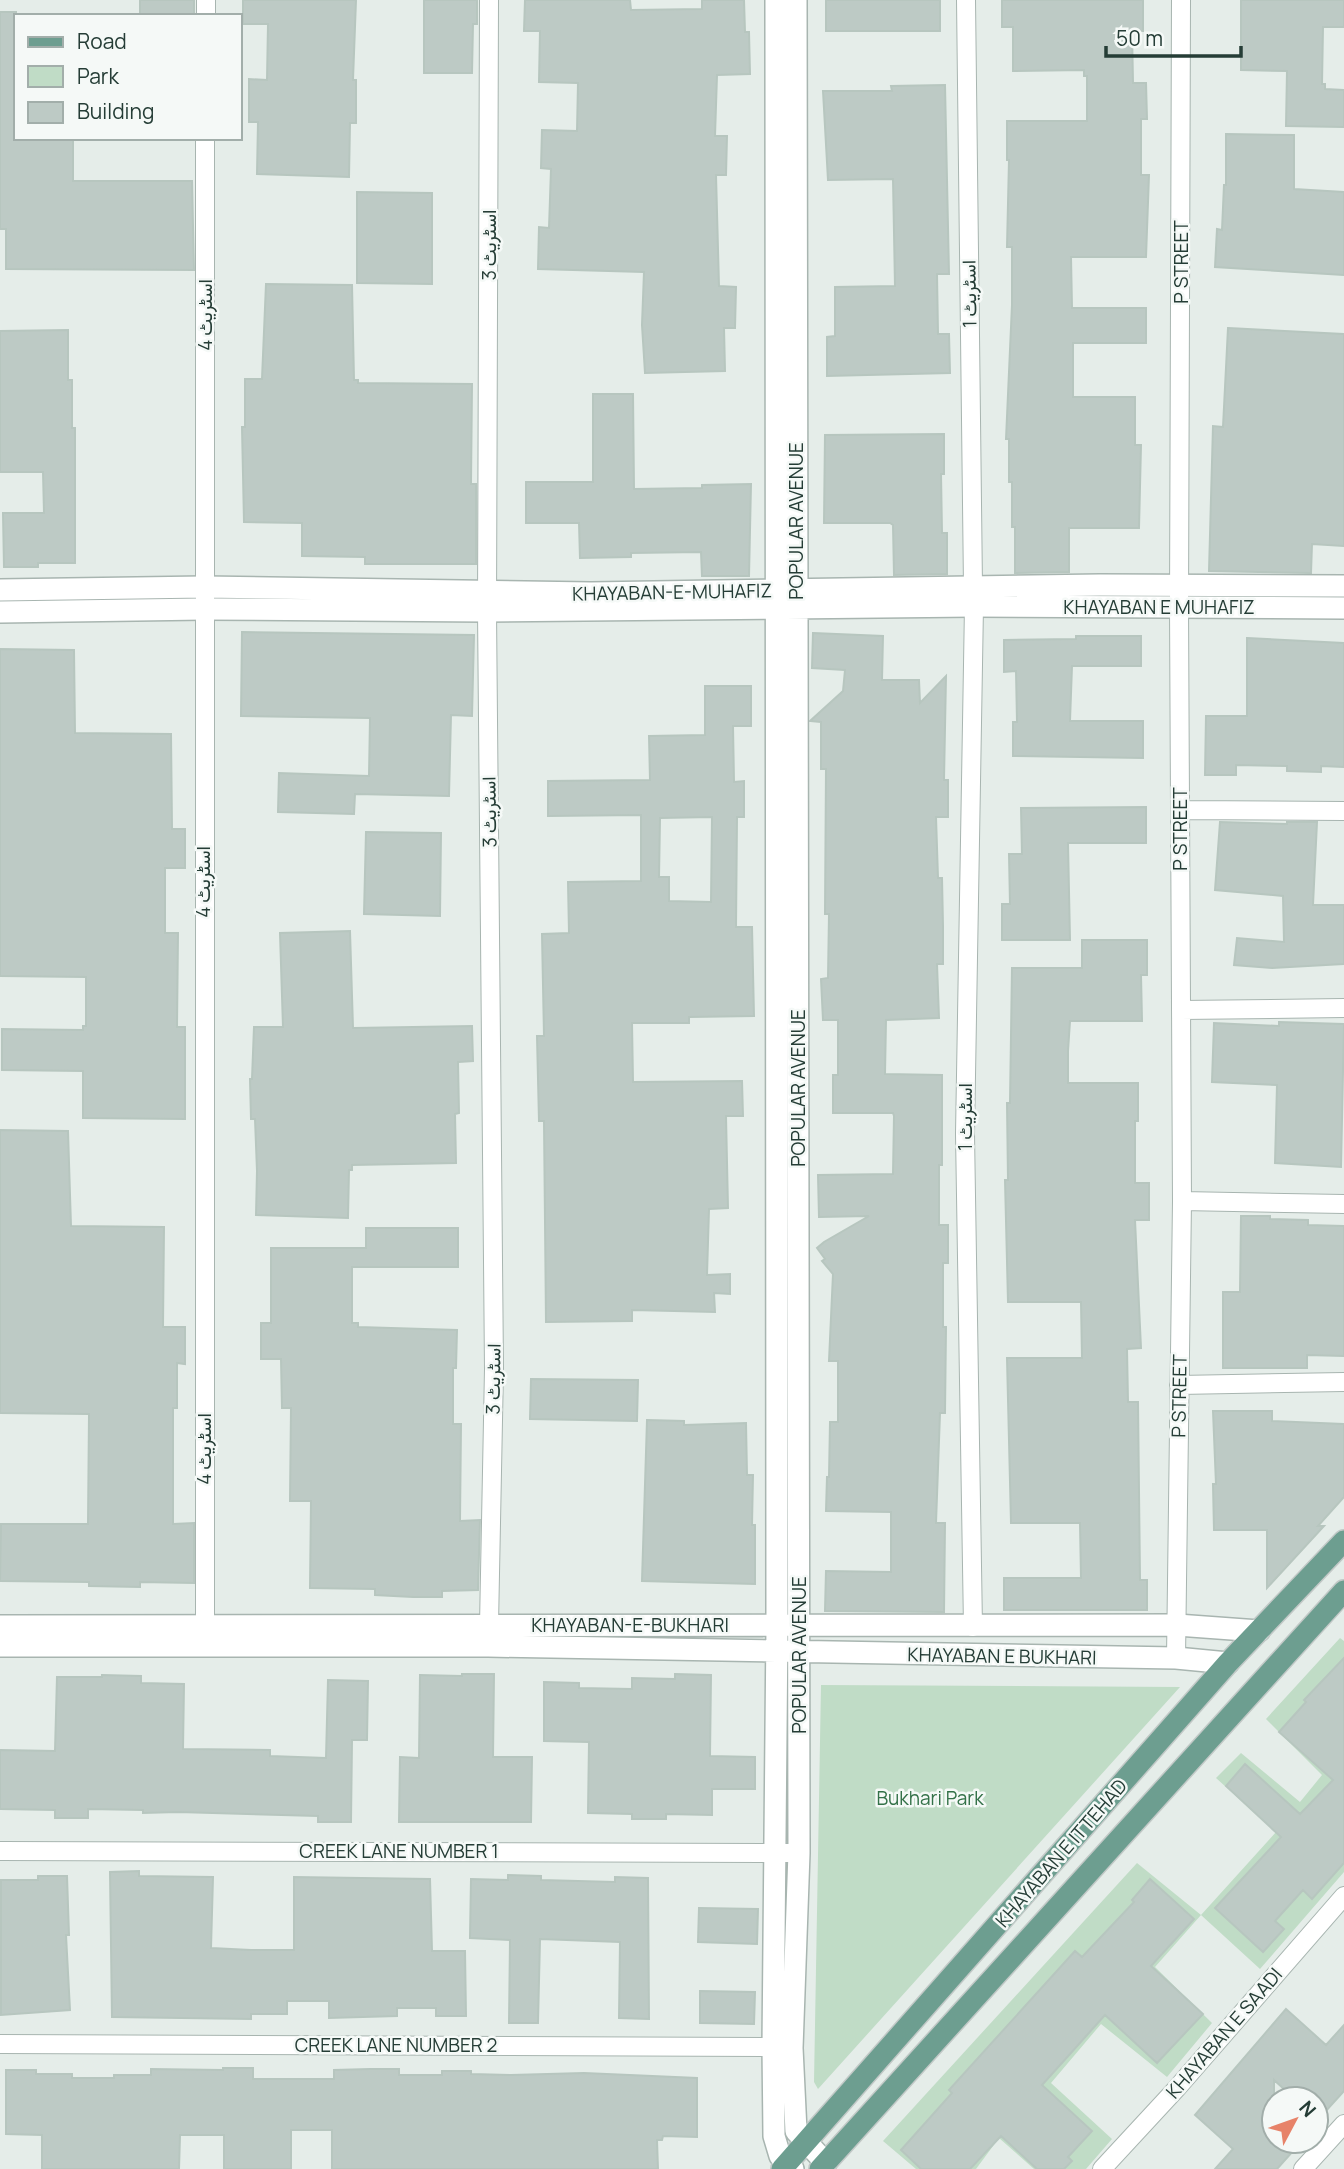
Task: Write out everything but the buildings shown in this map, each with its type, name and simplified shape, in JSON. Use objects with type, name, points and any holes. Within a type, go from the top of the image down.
[{"type":"main road","name":"KHAYABAN E ITTEHAD","points":[[788,2167],[805,2143],[1228,1664],[1344,1541]]},
{"type":"main road","name":"KHAYABAN E ITTEHAD","points":[[823,2166],[1344,1591]]},
{"type":"street","name":"اسٹریٹ 3","points":[[489,0],[487,602],[494,1369],[489,1625]]},
{"type":"street","name":"POPULAR AVENUE","points":[[776,0],[799,1626],[799,1853],[774,2136],[780,2155],[788,2167]]},
{"type":"street","name":"POPULAR AVENUE","points":[[796,0],[786,599],[774,1852],[783,2047],[794,2123],[799,2137],[823,2166]]},
{"type":"street","name":"اسٹریٹ 1","points":[[967,0],[974,597],[965,1134],[973,1627]]},
{"type":"street","name":"P STREET","points":[[1176,1658],[1182,1201],[1181,0]]},
{"type":"street","name":"اسٹریٹ 4","points":[[205,140],[205,1625]]},
{"type":"street","name":"KHAYABAN-E-MUHAFIZ","points":[[0,590],[204,598],[487,602],[1180,596],[1344,586]]},
{"type":"street","name":"KHAYABAN E MUHAFIZ","points":[[1180,596],[1344,608]]},
{"type":"street","name":"KHAYABAN-E-MUHAFIZ","points":[[0,612],[204,598]]},
{"type":"street","points":[[1180,810],[1344,811]]},
{"type":"street","points":[[1181,1010],[1344,1008]]},
{"type":"street","points":[[1182,1201],[1344,1204]]},
{"type":"street","points":[[1179,1385],[1344,1382]]},
{"type":"street","name":"KHAYABAN-E-BUKHARI","points":[[0,1646],[132,1635],[205,1625],[1177,1625],[1259,1631]]},
{"type":"street","name":"KHAYABAN-E-BUKHARI","points":[[0,1626],[132,1635],[776,1652]]},
{"type":"street","name":"KHAYABAN E BUKHARI","points":[[776,1652],[1176,1658],[1228,1664]]},
{"type":"street","name":"CREEK LANE NUMBER 1","points":[[0,1851],[799,1853]]},
{"type":"street","name":"KHAYABAN E SAADI","points":[[1102,2169],[1177,2088],[1344,1896]]},
{"type":"street","name":"CREEK LANE NUMBER 2","points":[[0,2043],[783,2047]]},
{"type":"street","points":[[1303,2169],[1344,2124]]},
{"type":"green space","points":[[1340,1638],[1344,1641],[1344,1872],[1260,1969],[1201,1915],[1276,1832],[1216,1778],[1241,1753],[1300,1802],[1322,1775],[1266,1719]]},
{"type":"green space","name":"Bukhari Park","points":[[821,1685],[1180,1687],[818,2089],[814,2082]]},
{"type":"green space","points":[[1137,1863],[1201,1915],[1155,1967],[1212,2023],[1167,2077],[1101,2024],[1051,2083],[1112,2139],[1086,2169],[1034,2169],[999,2138],[976,2169],[916,2169],[883,2141]]}]
